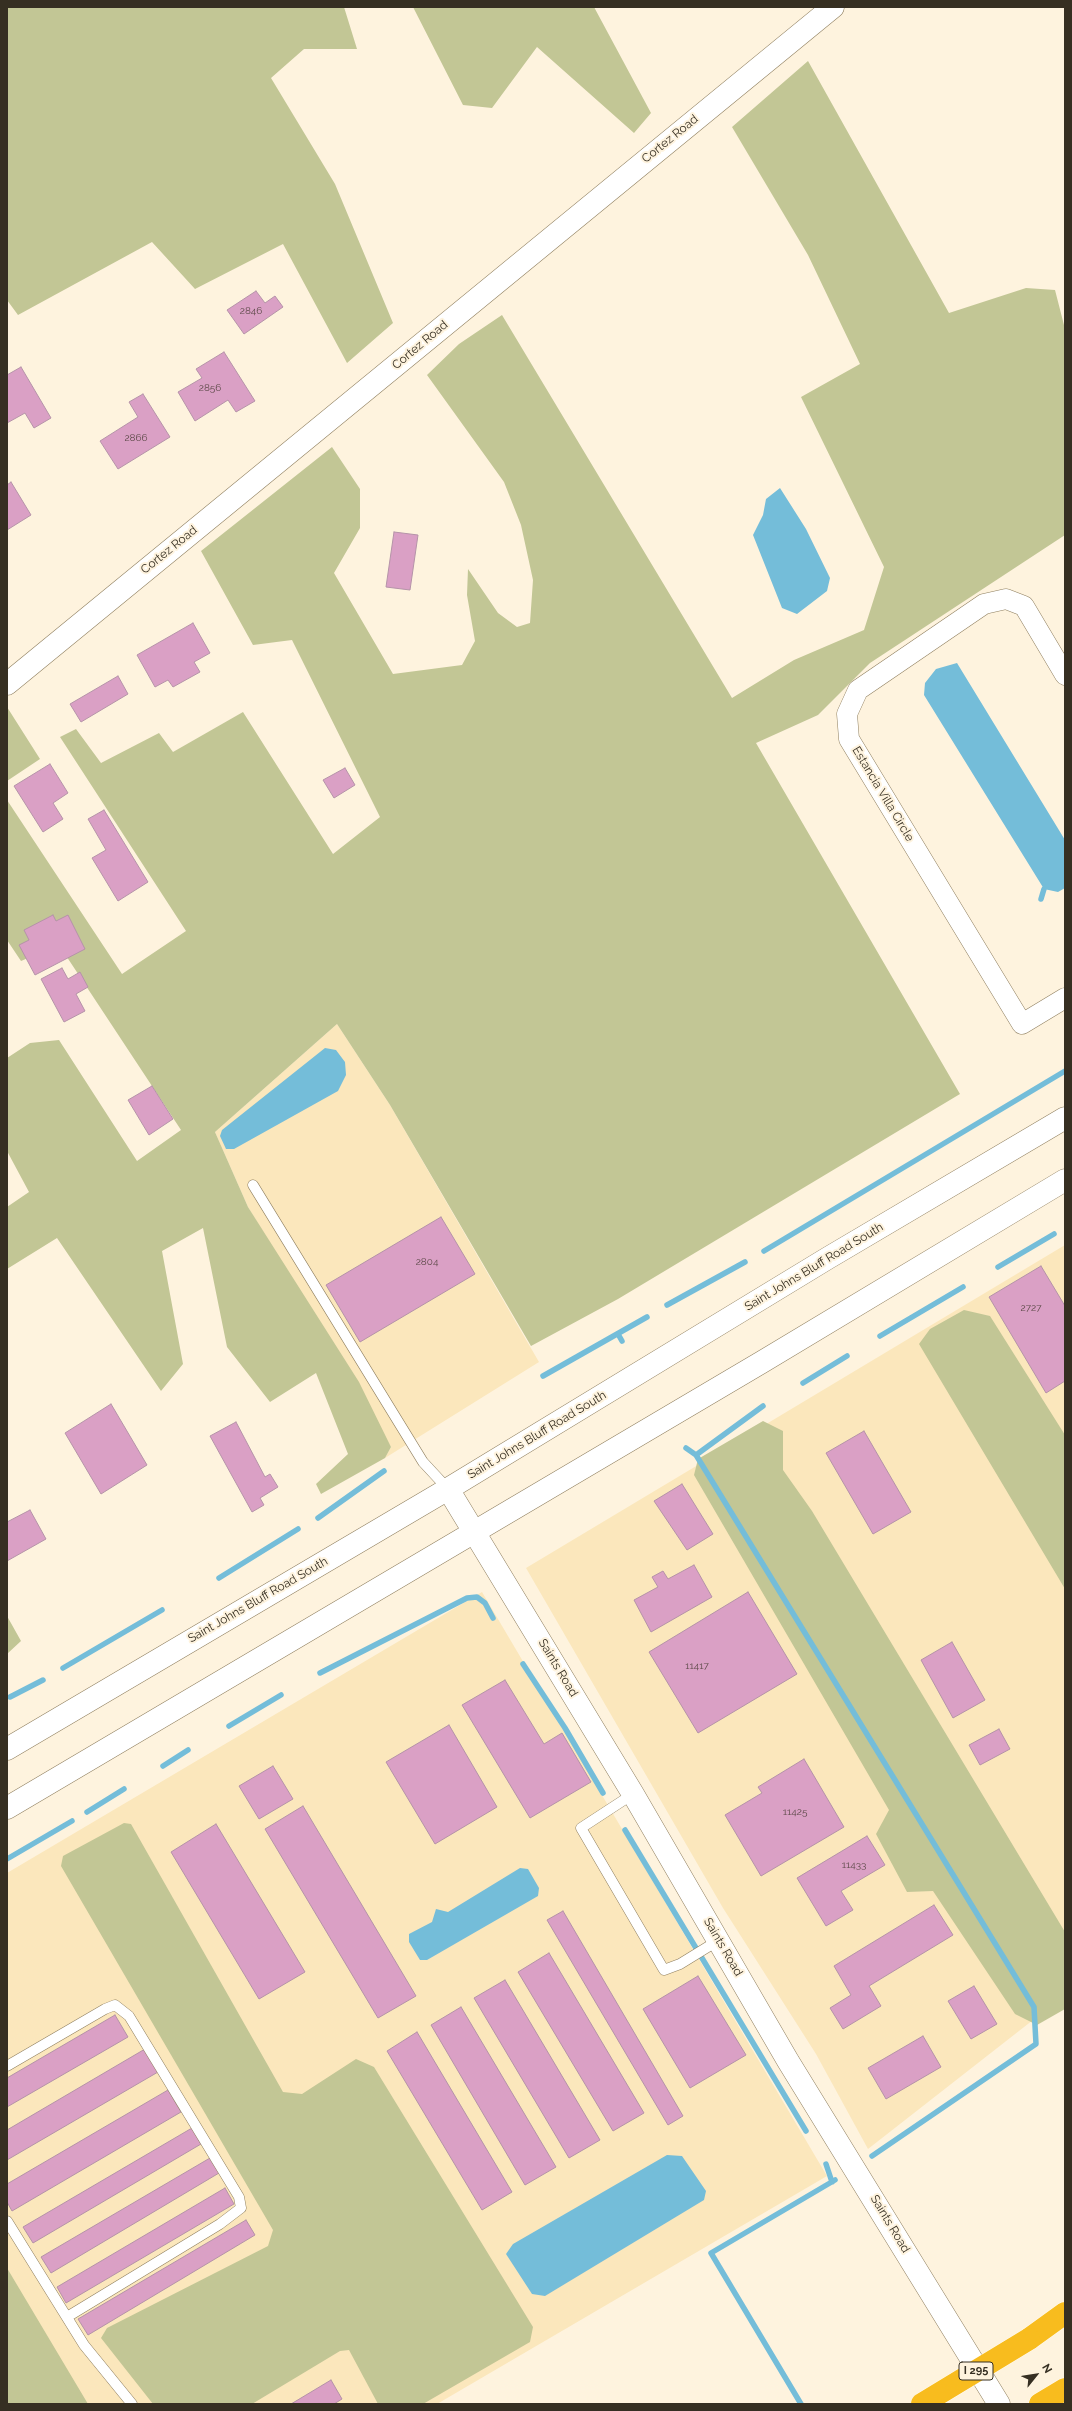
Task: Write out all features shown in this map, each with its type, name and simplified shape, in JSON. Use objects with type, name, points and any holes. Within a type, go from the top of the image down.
[{"type":"highway","name":"I 295","points":[[922,2404],[1029,2339],[1065,2313]]},
{"type":"highway","points":[[1040,2404],[1063,2390]]},
{"type":"main road","name":"Cortez Road","points":[[7,684],[832,7]]},
{"type":"main road","name":"Saint Johns Bluff Road South","points":[[7,1749],[448,1489],[828,1258],[1065,1118]]},
{"type":"main road","points":[[7,1808],[1065,1180]]},
{"type":"main road","name":"Saints Road","points":[[448,1489],[633,1794],[788,2061],[999,2404]]},
{"type":"street","name":"Estancia Villa Circle","points":[[1065,675],[1024,606],[1006,599],[984,604],[858,690],[847,714],[849,739],[1022,1024],[1065,998]]},
{"type":"lane","points":[[253,1185],[423,1462],[448,1489]]},
{"type":"lane","points":[[633,1794],[581,1828],[664,1970],[680,1964],[718,1940]]},
{"type":"lane","points":[[7,2066],[105,2008],[115,2005],[129,2016],[239,2197],[241,2208],[220,2224],[67,2317]]},
{"type":"lane","points":[[7,2221],[84,2345],[132,2404]]},
{"type":"shaded area","points":[[337,1024],[390,1105],[539,1362],[385,1458],[391,1447],[248,1207],[215,1132]]},
{"type":"shaded area","points":[[1065,1245],[1065,1995],[868,2149],[816,2054],[723,1908],[526,1568]]},
{"type":"shaded area","points":[[482,1592],[827,2176],[437,2404],[78,2404],[7,2285],[7,1873]]},
{"type":"green space","points":[[7,7],[344,7],[357,49],[304,49],[271,78],[335,184],[393,323],[347,363],[283,244],[195,289],[152,242],[18,315],[7,300]]},
{"type":"green space","points":[[413,7],[594,7],[651,113],[634,133],[537,47],[492,108],[463,105]]},
{"type":"green space","points":[[808,61],[949,313],[1026,288],[1055,290],[1065,329],[1065,535],[870,663],[818,715],[756,743],[960,1094],[618,1299],[531,1346],[390,1105],[337,1024],[215,1132],[248,1207],[359,1382],[391,1447],[385,1458],[321,1494],[316,1484],[348,1454],[316,1373],[270,1402],[227,1347],[203,1228],[162,1251],[183,1364],[161,1391],[57,1238],[7,1269],[7,1207],[29,1192],[7,1151],[7,1058],[30,1043],[59,1040],[137,1161],[181,1130],[59,945],[21,961],[7,940],[7,800],[122,974],[186,931],[60,737],[76,729],[101,763],[159,733],[173,752],[243,712],[333,854],[380,817],[292,640],[253,645],[201,551],[332,447],[360,489],[360,528],[334,573],[393,674],[462,665],[475,641],[467,595],[468,569],[498,613],[517,627],[530,623],[533,580],[521,525],[504,482],[427,375],[459,344],[502,315],[732,698],[794,660],[864,630],[884,567],[801,397],[860,364],[808,255],[732,127]]},
{"type":"green space","points":[[7,707],[40,759],[7,781]]},
{"type":"green space","points":[[964,1310],[990,1316],[1065,1435],[1065,1589],[919,1344],[930,1329]]},
{"type":"green space","points":[[763,1421],[783,1431],[783,1470],[812,1511],[1065,1932],[1065,2009],[1037,2025],[1015,2014],[933,1891],[907,1892],[876,1834],[889,1810],[694,1475],[698,1459]]},
{"type":"green space","points":[[7,1616],[21,1641],[7,1654]]},
{"type":"green space","points":[[124,1823],[131,1824],[283,2092],[302,2094],[356,2059],[374,2067],[533,2327],[530,2342],[423,2404],[378,2404],[349,2350],[340,2351],[252,2404],[153,2404],[101,2338],[107,2328],[268,2246],[273,2230],[61,1866],[63,1856]]},
{"type":"green space","points":[[7,2268],[88,2404],[7,2404]]},
{"type":"water","points":[[780,488],[806,529],[830,578],[827,591],[797,614],[782,608],[753,535],[763,515],[766,499]]},
{"type":"water","points":[[957,663],[1065,840],[1065,888],[1058,892],[1044,889],[924,695],[925,683],[936,669]]},
{"type":"water","points":[[325,1048],[336,1050],[345,1062],[346,1075],[338,1091],[234,1149],[226,1149],[220,1136],[222,1130]]},
{"type":"water","points":[[520,1868],[528,1869],[539,1888],[538,1896],[427,1960],[420,1960],[409,1942],[409,1934],[432,1922],[436,1909],[448,1912]]},
{"type":"water","points":[[667,2155],[682,2156],[706,2191],[704,2200],[545,2296],[532,2294],[506,2254],[513,2244]]},
{"type":"building","points":[[256,291],[265,303],[275,296],[283,307],[244,334],[227,310]]},
{"type":"building","points":[[224,352],[255,401],[236,412],[228,400],[195,421],[178,392],[202,378],[196,369]]},
{"type":"building","points":[[21,367],[51,418],[34,428],[25,413],[7,423],[7,375]]},
{"type":"building","points":[[143,394],[170,437],[118,469],[100,441],[138,417],[129,402]]},
{"type":"building","points":[[11,482],[31,515],[7,530],[7,485]]},
{"type":"building","points":[[394,532],[418,535],[410,590],[386,587]]},
{"type":"building","points":[[193,623],[210,653],[194,662],[200,672],[173,687],[168,680],[155,687],[137,655]]},
{"type":"building","points":[[118,676],[128,694],[81,722],[70,704]]},
{"type":"building","points":[[50,764],[68,793],[53,803],[63,819],[43,832],[14,786]]},
{"type":"building","points":[[345,768],[355,785],[334,798],[323,780]]},
{"type":"building","points":[[104,810],[148,882],[118,901],[92,858],[106,850],[88,819]]},
{"type":"building","points":[[53,915],[56,921],[68,915],[85,949],[35,975],[19,945],[29,940],[24,930]]},
{"type":"building","points":[[62,968],[68,979],[80,972],[88,987],[76,994],[85,1011],[64,1022],[41,979]]},
{"type":"building","points":[[152,1086],[173,1119],[149,1135],[128,1100]]},
{"type":"building","points":[[441,1217],[475,1274],[360,1342],[326,1285]]},
{"type":"building","points":[[1041,1266],[1065,1306],[1065,1381],[1046,1393],[989,1297]]},
{"type":"building","points":[[111,1404],[147,1465],[101,1494],[65,1433]]},
{"type":"building","points":[[236,1422],[265,1477],[270,1474],[278,1487],[260,1498],[264,1505],[252,1512],[210,1436]]},
{"type":"building","points":[[864,1431],[911,1512],[873,1534],[826,1453]]},
{"type":"building","points":[[682,1484],[713,1534],[687,1550],[654,1501]]},
{"type":"building","points":[[30,1510],[46,1539],[7,1561],[7,1522]]},
{"type":"building","points":[[694,1565],[712,1597],[651,1632],[634,1600],[658,1587],[652,1577],[663,1571],[668,1579]]},
{"type":"building","points":[[748,1592],[797,1674],[698,1733],[649,1652]]},
{"type":"building","points":[[952,1642],[985,1700],[953,1718],[921,1660]]},
{"type":"building","points":[[505,1680],[544,1744],[562,1733],[591,1782],[530,1818],[462,1705]]},
{"type":"building","points":[[449,1725],[497,1807],[435,1844],[386,1762]]},
{"type":"building","points":[[999,1729],[1010,1749],[980,1765],[969,1745]]},
{"type":"building","points":[[804,1759],[844,1827],[761,1876],[725,1815],[762,1793],[758,1787]]},
{"type":"building","points":[[273,1766],[293,1799],[259,1819],[239,1786]]},
{"type":"building","points":[[303,1806],[416,1996],[378,2018],[265,1829]]},
{"type":"building","points":[[216,1824],[305,1972],[259,1999],[171,1852]]},
{"type":"building","points":[[867,1836],[885,1865],[841,1891],[853,1910],[826,1926],[797,1878]]},
{"type":"building","points":[[934,1905],[953,1935],[869,1986],[881,2006],[843,2029],[830,2008],[851,1995],[834,1966]]},
{"type":"building","points":[[563,1911],[683,2116],[668,2125],[547,1920]]},
{"type":"building","points":[[549,1953],[644,2113],[613,2131],[518,1972]]},
{"type":"building","points":[[698,1976],[746,2055],[690,2088],[643,2009]]},
{"type":"building","points":[[505,1980],[600,2140],[569,2158],[474,1998]]},
{"type":"building","points":[[974,1986],[997,2024],[971,2039],[948,2001]]},
{"type":"building","points":[[461,2007],[556,2167],[525,2185],[431,2025]]},
{"type":"building","points":[[115,2015],[128,2037],[7,2107],[7,2078]]},
{"type":"building","points":[[417,2032],[512,2192],[482,2210],[387,2051]]},
{"type":"building","points":[[923,2036],[941,2067],[886,2099],[868,2068]]},
{"type":"building","points":[[145,2049],[158,2072],[7,2160],[7,2130]]},
{"type":"building","points":[[168,2090],[181,2112],[12,2211],[7,2202],[7,2184]]},
{"type":"building","points":[[192,2128],[201,2144],[33,2243],[23,2227]]},
{"type":"building","points":[[210,2158],[219,2173],[51,2273],[41,2257]]},
{"type":"building","points":[[225,2188],[234,2204],[66,2303],[57,2287]]},
{"type":"building","points":[[246,2220],[255,2235],[88,2335],[78,2319]]},
{"type":"building","points":[[331,2380],[342,2399],[334,2404],[291,2404]]},
{"type":"waterway","points":[[1041,899],[1044,889]]},
{"type":"waterway","points":[[764,1251],[1065,1071]]},
{"type":"waterway","points":[[998,1267],[1054,1234]]},
{"type":"waterway","points":[[667,1305],[745,1262]]},
{"type":"waterway","points":[[880,1336],[963,1287]]},
{"type":"waterway","points":[[543,1376],[647,1317]]},
{"type":"waterway","points":[[618,1334],[622,1341]]},
{"type":"waterway","points":[[803,1383],[847,1356]]},
{"type":"waterway","points":[[686,1448],[696,1455],[763,1406]]},
{"type":"waterway","points":[[696,1455],[1034,2007],[1036,2044],[872,2156]]},
{"type":"waterway","points":[[318,1518],[384,1471]]},
{"type":"waterway","points":[[219,1578],[298,1529]]},
{"type":"waterway","points":[[320,1673],[467,1598],[477,1597],[485,1603],[493,1618]]},
{"type":"waterway","points":[[63,1668],[162,1610]]},
{"type":"waterway","points":[[523,1664],[565,1728],[603,1793]]},
{"type":"waterway","points":[[10,1697],[43,1680]]},
{"type":"waterway","points":[[229,1726],[281,1695]]},
{"type":"waterway","points":[[163,1766],[188,1750]]},
{"type":"waterway","points":[[87,1812],[124,1789]]},
{"type":"waterway","points":[[7,1859],[72,1821]]},
{"type":"waterway","points":[[625,1830],[806,2131]]},
{"type":"waterway","points":[[826,2164],[832,2182]]},
{"type":"waterway","points":[[801,2404],[711,2253],[835,2180]]}]
